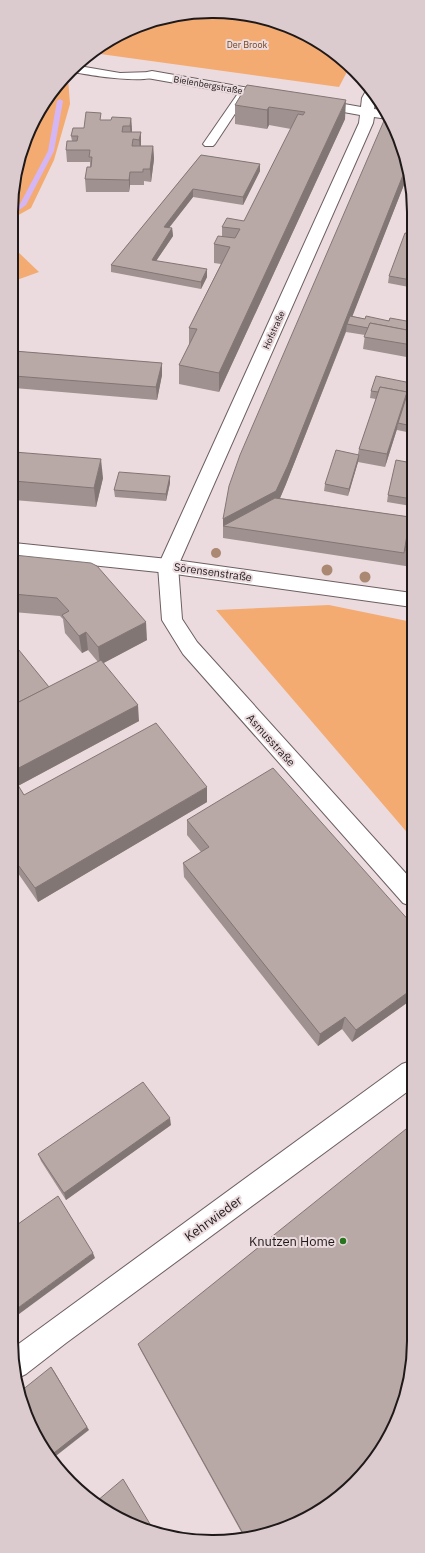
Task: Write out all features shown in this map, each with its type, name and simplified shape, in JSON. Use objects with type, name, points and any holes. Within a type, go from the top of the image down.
[{"type":"street","name":"Bielenbergstraße","points":[[152,75],[284,98]]},
{"type":"street","name":"Hofstraße","points":[[168,566],[366,123],[370,99]]},
{"type":"street","points":[[307,102],[380,114]]},
{"type":"street","name":"Sörensenstraße","points":[[18,550],[168,566],[407,599]]},
{"type":"street","name":"Asmusstraße","points":[[168,566],[172,620],[190,648],[407,892]]},
{"type":"street","name":"Kehrwieder","points":[[19,1362],[407,1076]]},
{"type":"lane","name":"Bielenbergstraße","points":[[80,70],[120,76],[152,75]]},
{"type":"lane","points":[[209,144],[245,92]]},
{"type":"green space","name":"Der Brook","points":[[200,18],[225,18],[275,28],[310,44],[331,58],[347,72],[339,87],[100,54],[126,38],[150,28]]},
{"type":"green space","points":[[68,82],[70,104],[54,160],[31,208],[18,215],[18,200],[28,150],[44,115]]},
{"type":"green space","points":[[18,252],[39,272],[18,280]]},
{"type":"green space","points":[[329,605],[407,621],[407,832],[216,610]]},
{"type":"building","points":[[247,85],[346,100],[219,373],[179,365],[197,329],[189,328],[230,247],[214,244],[218,236],[235,238],[240,229],[222,227],[227,218],[244,221],[298,114],[303,115],[305,112],[269,107],[267,110],[235,105]]},
{"type":"building","points":[[86,112],[101,113],[100,120],[111,120],[112,117],[131,118],[130,126],[123,126],[122,132],[141,132],[139,140],[133,139],[132,146],[153,146],[150,169],[143,169],[143,172],[130,172],[129,180],[85,179],[87,167],[91,167],[92,157],[89,157],[90,150],[66,150],[67,141],[77,141],[78,136],[71,136],[73,128],[84,128]]},
{"type":"building","points":[[384,121],[397,150],[403,175],[288,465],[276,491],[223,519],[229,486],[240,455]]},
{"type":"building","points":[[201,155],[260,164],[243,197],[193,189],[164,227],[172,228],[152,260],[207,269],[201,282],[111,265]]},
{"type":"building","points":[[405,233],[407,233],[407,279],[389,276]]},
{"type":"building","points":[[350,316],[365,319],[366,316],[389,321],[390,318],[407,321],[407,330],[370,323],[368,328],[347,324]]},
{"type":"building","points":[[370,323],[407,330],[407,344],[364,337]]},
{"type":"building","points":[[18,351],[162,363],[156,387],[18,376]]},
{"type":"building","points":[[376,376],[407,382],[407,392],[380,387],[378,392],[371,391]]},
{"type":"building","points":[[380,387],[407,392],[387,454],[359,449]]},
{"type":"building","points":[[407,392],[407,425],[398,423]]},
{"type":"building","points":[[336,450],[359,455],[349,489],[325,484]]},
{"type":"building","points":[[18,452],[101,459],[94,488],[18,481]]},
{"type":"building","points":[[396,460],[407,462],[407,498],[388,495]]},
{"type":"building","points":[[119,472],[170,476],[166,494],[114,490]]},
{"type":"building","points":[[275,498],[407,517],[407,535],[404,553],[223,526]]},
{"type":"building","points":[[407,538],[407,550],[405,550]]},
{"type":"building","points":[[18,555],[91,563],[97,566],[146,622],[98,647],[86,632],[79,636],[62,615],[69,611],[57,598],[18,594]]},
{"type":"building","points":[[18,649],[49,687],[18,702]]},
{"type":"building","points":[[101,660],[138,705],[18,768],[18,702]]},
{"type":"building","points":[[156,723],[207,787],[35,888],[18,865],[18,785],[24,795]]},
{"type":"building","points":[[273,768],[407,919],[407,993],[356,1030],[345,1017],[320,1034],[183,863],[209,847],[187,820]]},
{"type":"building","points":[[143,1082],[170,1118],[64,1193],[38,1154]]},
{"type":"building","name":"Knutzen Home","points":[[407,1128],[407,1353],[403,1378],[397,1403],[381,1438],[359,1469],[341,1487],[321,1502],[299,1515],[275,1525],[242,1532],[138,1344]]},
{"type":"building","points":[[58,1196],[93,1253],[18,1308],[18,1224]]},
{"type":"building","points":[[51,1367],[87,1427],[54,1453],[38,1427],[28,1403],[24,1388]]},
{"type":"building","points":[[123,1479],[151,1525],[126,1515],[100,1499]]},
{"type":"waterway","points":[[18,209],[23,205],[51,151],[60,101]]},
{"type":"place","name":"Knutzen Home","points":[[343,1241]]}]
